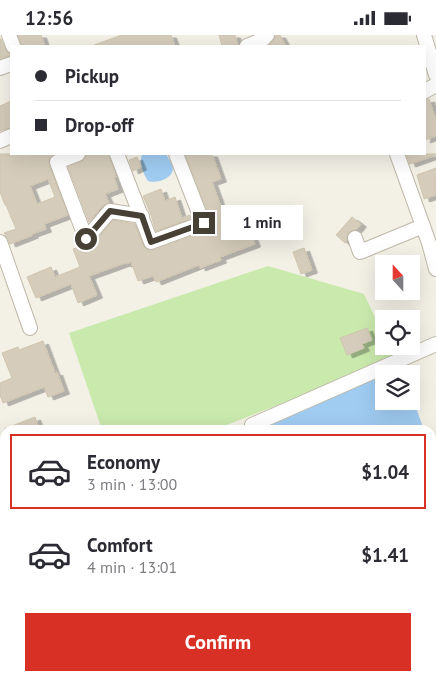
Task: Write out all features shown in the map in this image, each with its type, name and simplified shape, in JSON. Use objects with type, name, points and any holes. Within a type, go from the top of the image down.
[{"type":"street","points":[[250,45],[262,41],[267,35]]},
{"type":"street","points":[[424,35],[436,75]]},
{"type":"street","points":[[75,155],[57,162],[86,239],[110,211],[142,216]]},
{"type":"street","points":[[116,155],[151,242],[204,223],[176,155]]},
{"type":"street","points":[[396,155],[423,226],[433,241],[436,269]]},
{"type":"street","points":[[355,238],[360,252],[423,226]]},
{"type":"street","points":[[0,242],[30,328]]},
{"type":"street","points":[[252,425],[436,344]]},
{"type":"green space","points":[[268,266],[364,294],[375,317],[375,355],[393,355],[395,359],[375,365],[375,367],[227,425],[100,425],[69,333]]},
{"type":"water","points":[[142,155],[167,155],[173,168],[172,172],[164,180],[148,181],[141,161]]},
{"type":"water","points":[[375,378],[375,410],[417,410],[422,425],[270,425]]},
{"type":"building","points":[[18,35],[41,35],[45,45],[22,45]]},
{"type":"building","points":[[122,35],[171,35],[175,45],[94,45]]},
{"type":"building","points":[[219,35],[235,35],[238,45],[222,45]]},
{"type":"building","points":[[276,35],[280,35],[285,45],[269,45]]},
{"type":"building","points":[[0,39],[1,39],[10,55],[0,59]]},
{"type":"building","points":[[429,99],[436,120],[436,136],[426,140],[426,100]]},
{"type":"building","points":[[10,101],[10,127],[0,131],[0,106]]},
{"type":"building","points":[[0,154],[53,155],[48,160],[49,165],[68,215],[44,224],[46,229],[10,244],[4,233],[16,229],[0,192]],"holes":[[[48,179],[55,197],[37,204],[30,186]]]},
{"type":"building","points":[[436,154],[436,155],[410,164],[406,155]]},
{"type":"building","points":[[86,155],[108,155],[118,189],[105,194],[109,203],[103,205],[89,222],[68,167],[84,160]]},
{"type":"building","points":[[185,155],[212,155],[221,179],[212,182],[235,239],[251,233],[255,244],[220,257],[221,260],[200,268],[199,265],[156,282],[153,276],[138,281],[131,262],[125,263],[89,276],[97,295],[78,303],[71,284],[36,298],[27,277],[51,267],[55,277],[80,267],[73,249],[92,245],[113,220],[135,224],[143,246],[150,251],[206,231],[212,225]]},
{"type":"building","points":[[137,157],[141,167],[133,171],[129,160]]},
{"type":"building","points":[[436,168],[436,195],[424,199],[417,175]]},
{"type":"building","points":[[161,189],[165,201],[175,197],[182,218],[190,215],[192,218],[156,231],[143,196]]},
{"type":"building","points":[[352,217],[361,224],[357,229],[349,232],[345,243],[336,235]]},
{"type":"building","points":[[304,248],[312,270],[301,274],[293,252]]},
{"type":"building","points":[[367,328],[372,340],[362,344],[364,348],[347,355],[340,338]]},
{"type":"building","points":[[43,341],[64,391],[48,397],[44,387],[3,403],[0,395],[0,383],[12,378],[2,353],[18,347],[19,350]]},
{"type":"building","points":[[35,417],[38,425],[14,425]]},
{"type":"route","points":[[86,239],[110,211],[142,216],[151,242],[204,223]]}]
